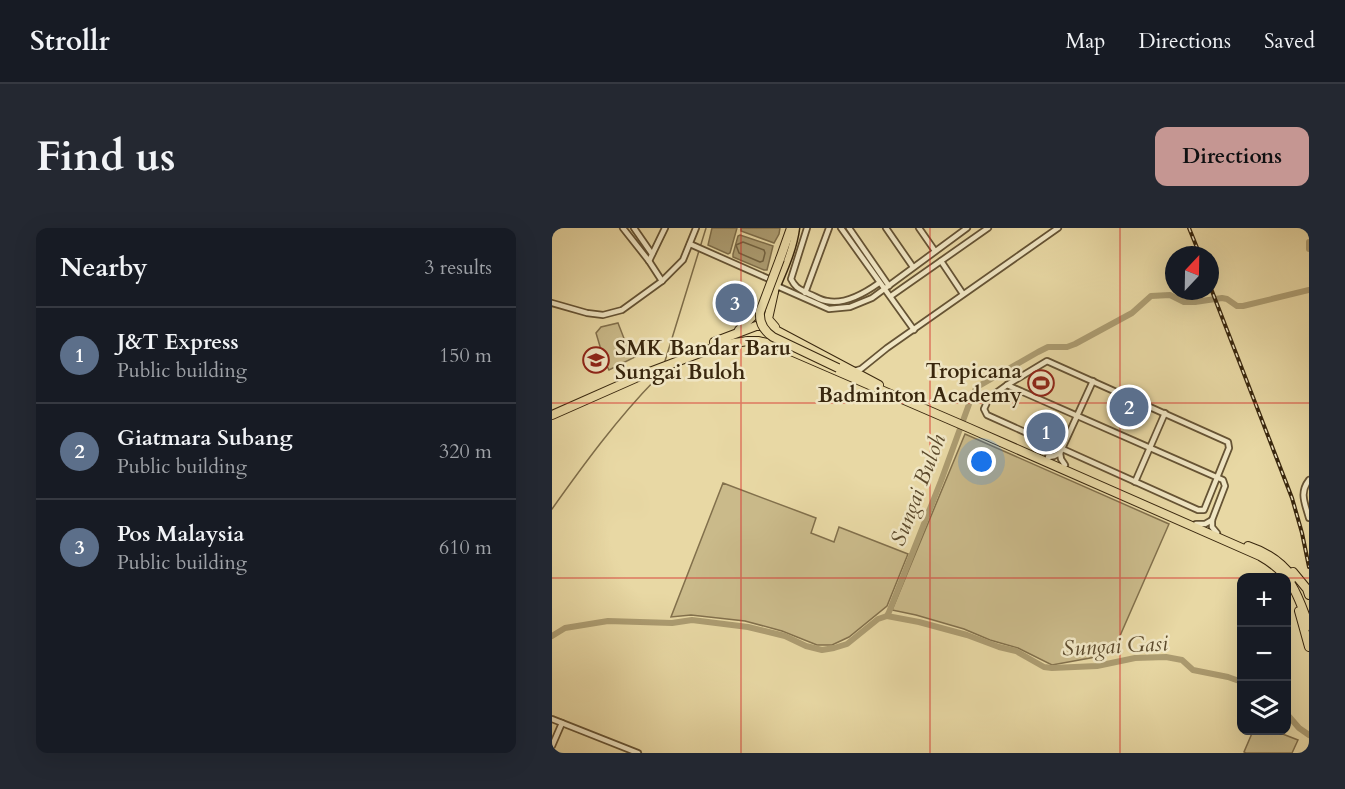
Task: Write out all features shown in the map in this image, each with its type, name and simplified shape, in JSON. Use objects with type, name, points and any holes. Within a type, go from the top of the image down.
[{"type":"highway","points":[[789,228],[760,312],[763,327],[773,337],[856,377],[1048,457],[1216,533],[1275,557],[1290,568],[1307,589],[1309,596]]},
{"type":"highway","points":[[775,289],[768,319],[771,324],[870,383]]},
{"type":"highway","points":[[733,335],[755,314]]},
{"type":"highway","points":[[765,314],[762,334],[768,340],[870,383]]},
{"type":"highway","points":[[675,362],[696,350],[733,335],[764,326],[780,331]]},
{"type":"highway","points":[[552,415],[599,393],[764,326]]},
{"type":"highway","points":[[721,345],[748,341],[777,345]]},
{"type":"highway","points":[[970,426],[1260,556],[1281,573]]},
{"type":"highway","points":[[1266,553],[1292,576],[1300,588],[1309,612]]},
{"type":"highway","points":[[1291,585],[1297,592],[1309,626]]},
{"type":"highway","points":[[1291,588],[1309,647]]},
{"type":"main road","points":[[789,228],[755,314],[756,319],[759,320],[765,314],[790,251],[796,228]]},
{"type":"street","points":[[623,228],[662,280]]},
{"type":"street","points":[[634,228],[652,254]]},
{"type":"street","points":[[649,261],[665,228]]},
{"type":"street","points":[[552,303],[586,313],[607,315],[622,310],[662,280],[683,260],[693,245],[696,228]]},
{"type":"street","points":[[807,228],[791,279],[795,287],[828,302],[838,302],[867,292],[879,283]]},
{"type":"street","points":[[803,298],[829,228]]},
{"type":"street","points":[[841,228],[914,330]]},
{"type":"street","points":[[849,228],[889,286]]},
{"type":"street","points":[[886,228],[913,267]]},
{"type":"street","points":[[919,228],[935,251]]},
{"type":"street","points":[[952,228],[957,235]]},
{"type":"street","points":[[775,289],[829,309],[850,307],[872,298],[967,228]]},
{"type":"street","points":[[891,296],[988,228]]},
{"type":"street","points":[[853,371],[861,369],[1058,228]]},
{"type":"street","points":[[693,245],[769,279]]},
{"type":"street","points":[[941,261],[963,294]]},
{"type":"street","points":[[1047,360],[1093,381],[1229,444],[1202,511],[1061,451],[987,415],[984,409],[989,398],[1047,360]]},
{"type":"street","points":[[867,363],[865,371],[870,383]]},
{"type":"street","points":[[1065,465],[1061,459],[1061,451],[1093,381]]},
{"type":"street","points":[[1007,385],[1225,482],[1212,520],[1212,527],[1216,533]]},
{"type":"street","points":[[1135,482],[1165,413]]},
{"type":"street","points":[[1048,457],[1061,451]]},
{"type":"street","points":[[1309,480],[1303,491],[1309,518]]},
{"type":"street","points":[[1196,524],[1205,524],[1212,520]]},
{"type":"street","points":[[552,719],[638,753]]},
{"type":"street","points":[[552,746],[562,723]]},
{"type":"shaded area","points":[[618,323],[635,357],[609,370],[596,333],[601,327]]},
{"type":"shaded area","points":[[965,434],[1169,524],[1112,654],[1052,665],[1018,648],[964,629],[892,610]]},
{"type":"shaded area","points":[[723,483],[816,518],[811,533],[834,542],[839,527],[908,554],[887,606],[849,637],[832,645],[817,645],[782,631],[745,621],[691,615],[671,617]]},
{"type":"shaded area","points":[[1251,735],[1285,735],[1298,740],[1292,753],[1244,752]]},
{"type":"water","points":[[712,228],[737,228],[730,253],[708,245]]},
{"type":"water","points":[[741,228],[780,228],[774,243],[741,231]]},
{"type":"water","points":[[740,235],[773,246],[767,270],[733,257]]},
{"type":"waterway","points":[[665,361],[706,228]]},
{"type":"waterway","name":"Sungai Buloh","points":[[1309,242],[1309,249]]},
{"type":"waterway","name":"Sungai Buloh","points":[[552,636],[565,628],[608,621],[672,623],[692,620],[748,627],[785,636],[806,646],[822,650],[847,644],[878,619],[887,616],[977,387],[1048,347],[1067,347],[1075,344],[1132,313],[1151,296],[1170,295],[1184,302],[1222,298],[1237,306],[1243,306],[1309,290]]},
{"type":"waterway","points":[[552,509],[614,426],[655,380]]},
{"type":"waterway","name":"Sungai Gasi","points":[[887,616],[967,635],[1016,651],[1044,667],[1097,666],[1135,658],[1166,657],[1182,660],[1193,670],[1239,681]]},
{"type":"waterway","name":"Sungai Gasi","points":[[1291,719],[1309,735]]},
{"type":"railway","points":[[1189,228],[1196,246]]},
{"type":"railway","points":[[1215,300],[1292,498],[1309,567]]},
{"type":"place","name":"Pos Malaysia","points":[[735,303]]},
{"type":"place","name":"SMK Bandar Baru Sungai Buloh","points":[[596,360]]},
{"type":"place","name":"Tropicana Badminton Academy","points":[[1041,383]]},
{"type":"place","name":"Giatmara Subang","points":[[1129,407]]},
{"type":"place","name":"J&T Express","points":[[1046,432]]}]
